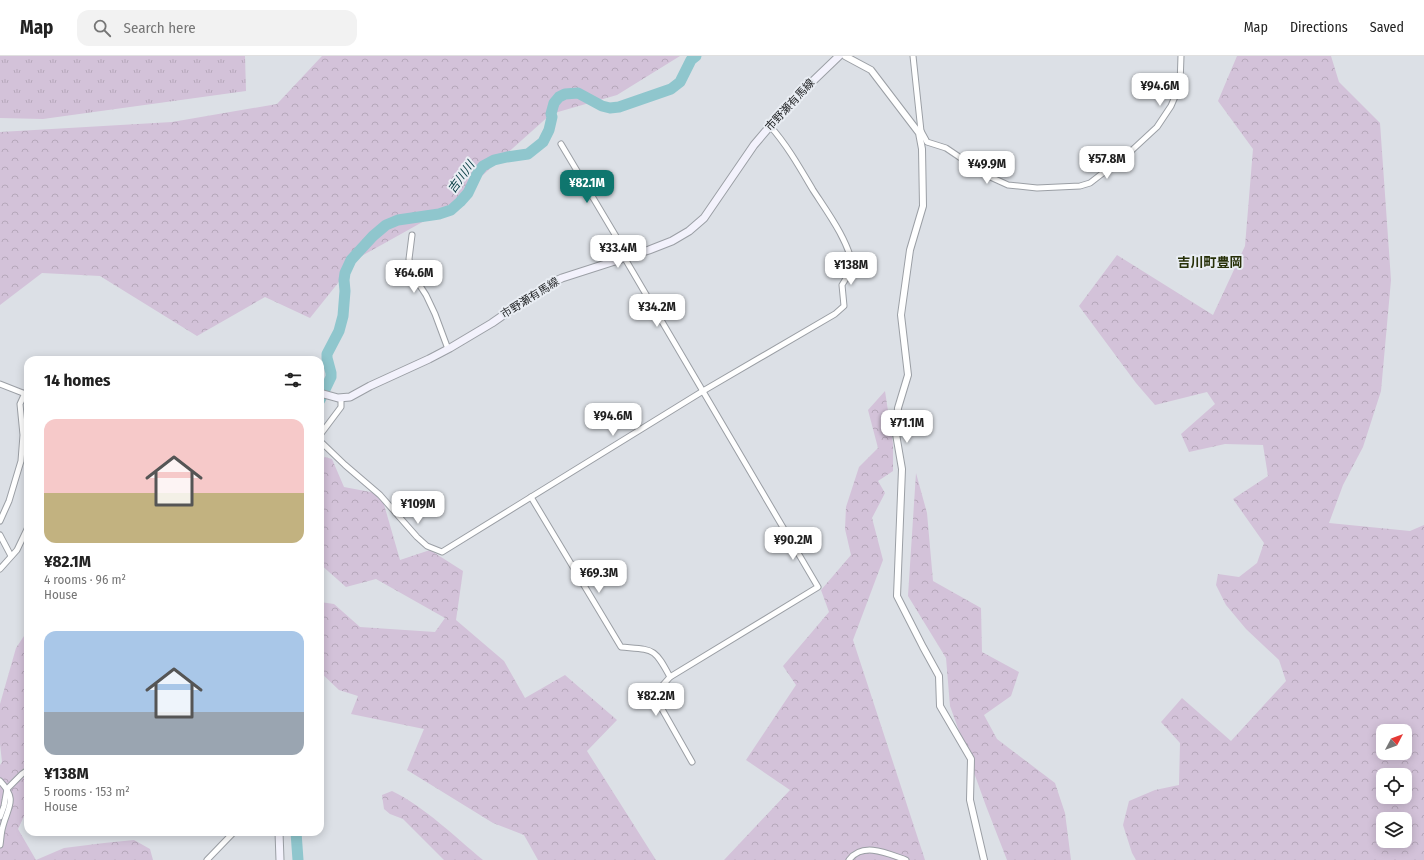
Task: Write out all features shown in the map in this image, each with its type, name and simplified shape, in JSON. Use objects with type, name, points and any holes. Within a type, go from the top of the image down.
[{"type":"main road","name":"市野瀬有馬線","points":[[340,398],[350,397],[448,349],[562,278],[672,241],[689,231],[704,218],[746,157],[788,105],[839,56]]},
{"type":"main road","points":[[324,394],[340,398]]},
{"type":"main road","points":[[279,836],[280,860]]},
{"type":"street","points":[[845,56],[871,70],[927,142],[946,148],[986,175],[1008,185],[1037,188],[1080,186],[1090,182],[1130,152],[1158,127],[1171,106],[1180,85],[1180,56]]},
{"type":"street","points":[[913,56],[922,149],[923,206],[910,250],[901,315],[908,375],[898,408],[896,434],[902,469],[897,596],[939,676],[940,706],[971,759],[970,800],[984,860]]},
{"type":"street","points":[[324,445],[380,495],[417,538],[427,546],[442,552],[703,391],[835,314],[844,306],[842,285],[853,267],[852,259],[829,216],[789,150],[770,126]]},
{"type":"street","points":[[561,144],[617,238],[624,257],[818,587],[670,677],[654,695],[692,762]]},
{"type":"street","points":[[412,235],[409,259],[411,272],[426,295],[448,349]]},
{"type":"street","points":[[0,384],[24,393]]},
{"type":"street","points":[[0,521],[9,501],[21,461],[24,435],[20,404],[24,397]]},
{"type":"street","points":[[324,430],[341,407],[340,398]]},
{"type":"street","points":[[531,497],[621,648],[648,649],[661,660],[670,677]]},
{"type":"street","points":[[0,535],[11,556]]},
{"type":"street","points":[[0,569],[17,550],[24,535]]},
{"type":"street","points":[[0,817],[4,806],[7,788],[24,773]]},
{"type":"street","points":[[0,781],[7,788],[10,796],[10,804],[3,826],[0,845]]},
{"type":"street","points":[[207,860],[230,836]]},
{"type":"street","points":[[849,860],[859,852],[877,850],[906,860]]},
{"type":"green space","points":[[0,56],[245,56],[246,91],[43,119],[0,118]]},
{"type":"green space","points":[[322,56],[680,56],[617,95],[551,114],[444,210],[358,258],[310,318],[265,297],[197,336],[100,276],[42,273],[0,305],[0,132],[172,122],[277,104]]},
{"type":"green space","points":[[1237,56],[1331,56],[1339,82],[1380,123],[1391,280],[1381,391],[1363,447],[1343,485],[1329,523],[1410,531],[1424,525],[1424,860],[1136,860],[1132,853],[1123,825],[1129,801],[1155,790],[1179,785],[1180,743],[1161,722],[1182,698],[1231,741],[1286,681],[1279,660],[1246,629],[1226,605],[1216,585],[1218,574],[1239,577],[1257,563],[1264,543],[1233,499],[1268,476],[1263,445],[1225,444],[1189,452],[1181,434],[1215,404],[1207,392],[1155,405],[1136,383],[1079,306],[1117,255],[1213,315],[1245,246],[1253,149],[1218,101]]},
{"type":"green space","points":[[885,391],[893,444],[893,471],[878,481],[885,493],[872,518],[883,560],[853,640],[925,860],[724,860],[790,790],[746,760],[796,685],[783,666],[829,612],[821,590],[851,555],[845,529],[846,507],[859,467],[878,448],[868,410]]},
{"type":"green space","points":[[324,458],[332,459],[344,487],[381,494],[400,560],[430,550],[463,571],[456,620],[504,661],[525,698],[565,675],[617,720],[587,751],[656,860],[538,860],[524,835],[493,823],[407,770],[424,729],[351,714],[358,696],[339,690],[324,676],[324,603],[334,604],[360,627],[435,632],[445,618],[376,579],[346,587],[324,568]]},
{"type":"green space","points":[[916,473],[927,513],[933,581],[981,608],[982,652],[1019,672],[1011,696],[984,715],[997,739],[1055,783],[1065,813],[1071,860],[1007,860],[950,706],[946,658],[908,596]]},
{"type":"green space","points":[[24,636],[24,816],[18,829],[36,860],[0,860],[0,765],[2,762],[0,744],[0,704],[16,648]]},
{"type":"green space","points":[[392,791],[428,814],[483,860],[444,860],[403,819],[390,814],[384,809],[382,795]]},
{"type":"green space","points":[[134,840],[150,849],[153,860],[36,860],[64,848]]},
{"type":"waterway","name":"吉川川","points":[[324,392],[331,377],[327,354],[339,331],[343,316],[345,273],[351,260],[373,236],[386,225],[398,220],[439,214],[451,210],[468,193],[478,172],[483,166],[494,160],[528,154],[543,142],[549,130],[554,103],[559,97],[565,94],[578,93],[602,106],[610,108],[619,107],[671,89],[680,82],[691,60],[696,56]]},
{"type":"waterway","name":"吉川川","points":[[296,836],[298,860]]},
{"type":"district","name":"吉川町豊岡","points":[[1210,262]]}]
